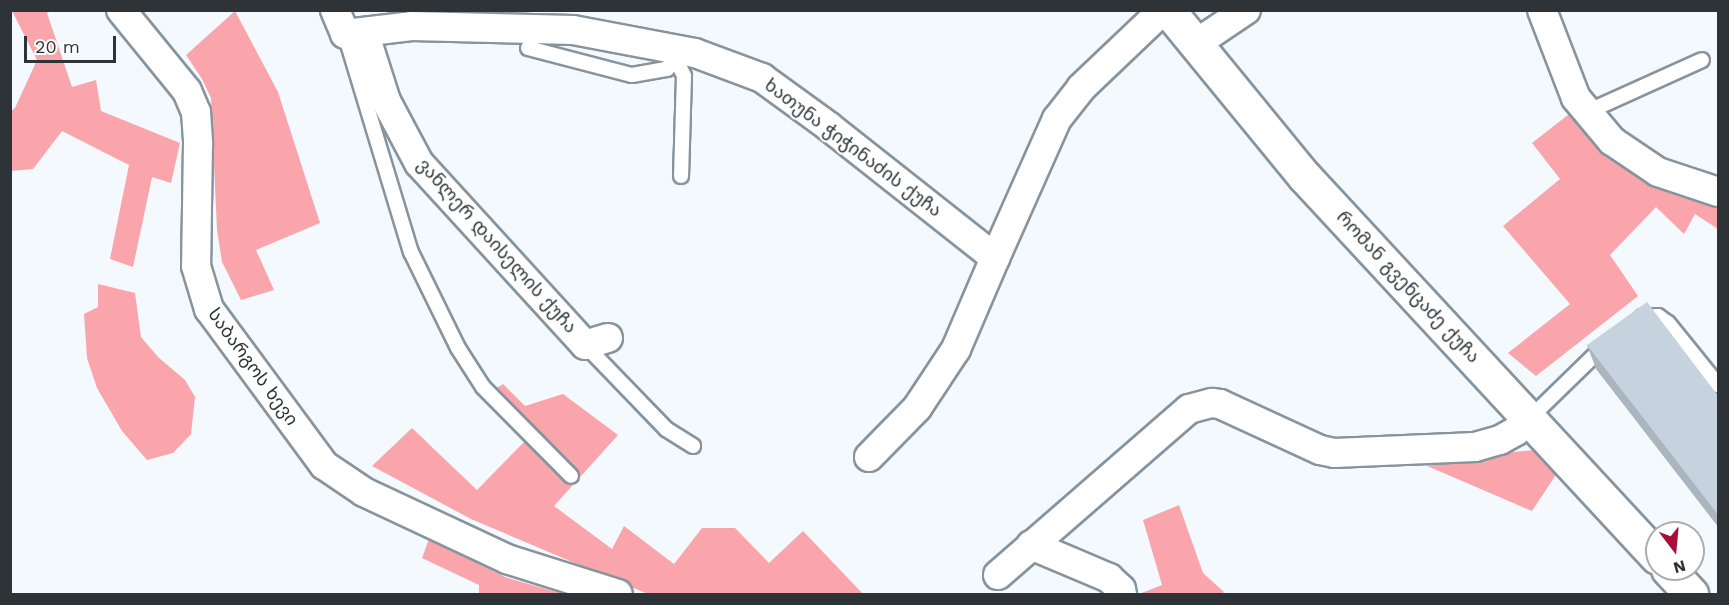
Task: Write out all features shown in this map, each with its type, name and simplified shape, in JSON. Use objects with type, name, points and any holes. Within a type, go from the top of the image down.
[{"type":"street","name":"საბარგოს ხევი","points":[[121,10],[187,91],[196,112],[198,144],[196,266],[208,309],[324,465],[364,492],[507,559],[618,594]]},
{"type":"street","points":[[869,457],[918,408],[956,349],[1057,118],[1081,88],[1163,10]]},
{"type":"street","name":"რომან გვენცაძე ქუჩა","points":[[1168,10],[1304,176],[1645,544]]},
{"type":"street","points":[[1197,44],[1246,10]]},
{"type":"street","points":[[1542,10],[1576,98],[1612,141],[1658,172],[1719,192]]},
{"type":"street","name":"ხათუნა ჭიჭინაძის ქუჩა","points":[[348,25],[573,30],[678,54],[762,78],[828,126],[995,258]]},
{"type":"street","name":"ვანლერ დაისელის ქუჩა","points":[[348,25],[419,163],[597,341]]},
{"type":"street","points":[[998,575],[1189,409],[1212,403],[1232,408],[1320,450],[1334,453],[1475,447],[1500,440],[1516,431],[1530,418]]},
{"type":"street","points":[[1031,545],[1109,578],[1121,589],[1122,594]]},
{"type":"street","points":[[1679,581],[1691,594]]},
{"type":"lane","points":[[348,25],[411,252],[458,348],[483,387],[571,476]]},
{"type":"lane","points":[[528,48],[632,75],[667,69],[678,54]]},
{"type":"lane","points":[[678,54],[684,76],[681,176]]},
{"type":"lane","points":[[1587,112],[1702,60]]},
{"type":"lane","points":[[1628,326],[1645,316],[1658,316],[1668,323],[1719,385]]},
{"type":"lane","points":[[1530,418],[1614,336]]},
{"type":"lane","points":[[597,341],[666,429],[693,446]]},
{"type":"shaded area","points":[[12,11],[51,11],[47,13],[72,87],[96,80],[101,111],[180,143],[171,183],[152,177],[133,267],[110,259],[129,165],[62,131],[33,169],[11,171],[11,111],[15,108],[37,60]]},
{"type":"shaded area","points":[[235,11],[278,92],[320,223],[256,250],[274,290],[241,300],[222,262],[217,230],[211,98],[186,55]]},
{"type":"shaded area","points":[[1573,111],[1589,137],[1614,156],[1718,198],[1718,229],[1695,214],[1684,234],[1656,207],[1610,255],[1638,296],[1536,376],[1508,353],[1570,304],[1503,226],[1560,179],[1532,143]]},
{"type":"shaded area","points":[[98,284],[135,293],[141,337],[158,357],[185,380],[195,397],[191,434],[173,453],[147,460],[122,431],[97,388],[87,358],[84,314],[98,307]]},
{"type":"shaded area","points":[[503,384],[525,406],[563,394],[618,435],[554,506],[612,549],[624,526],[674,564],[702,528],[735,528],[769,563],[803,531],[863,594],[648,594],[471,519],[372,466],[412,428],[477,490],[525,441],[487,402],[495,389]]},
{"type":"shaded area","points":[[1534,450],[1565,461],[1532,511],[1418,462]]},
{"type":"shaded area","points":[[1179,505],[1203,573],[1224,592],[1222,594],[1139,594],[1162,585],[1143,520]]},
{"type":"shaded area","points":[[429,539],[505,577],[563,594],[479,594],[479,585],[422,558]]},
{"type":"building","points":[[1647,302],[1719,397],[1719,516],[1587,345]]}]
